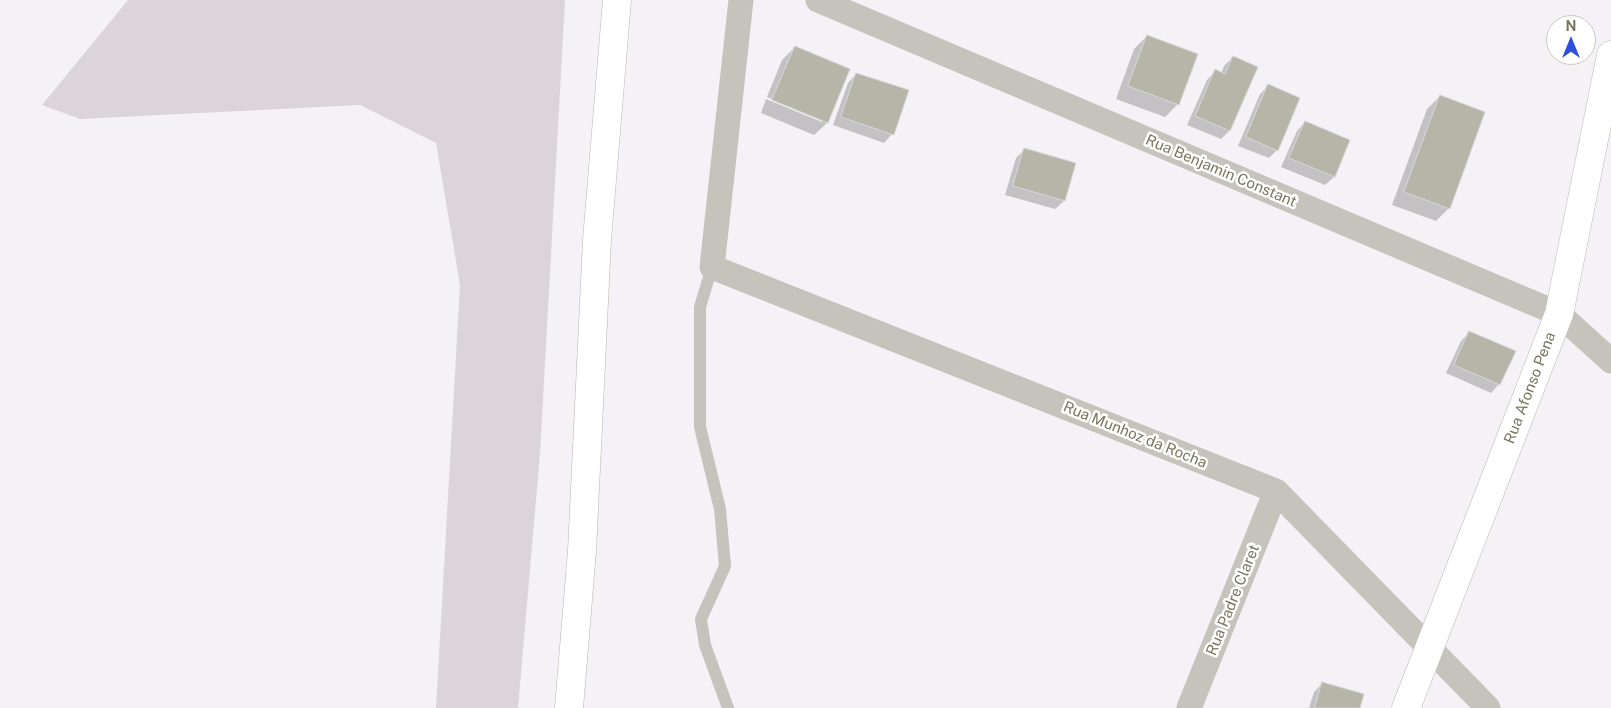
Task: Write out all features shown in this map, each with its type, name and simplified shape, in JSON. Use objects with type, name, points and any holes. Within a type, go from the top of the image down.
[{"type":"main road","points":[[569,708],[582,551],[597,240],[616,0]]},
{"type":"main road","name":"Rua Afonso Pena","points":[[1406,708],[1559,314],[1611,56]]},
{"type":"street","points":[[712,268],[740,0]]},
{"type":"street","name":"Rua Benjamin Constant","points":[[818,0],[1559,314],[1611,362]]},
{"type":"street","name":"Rua Munhoz da Rocha","points":[[712,268],[1276,491],[1488,708]]},
{"type":"street","name":"Rua Padre Claret","points":[[1189,708],[1276,491]]},
{"type":"lane","points":[[712,268],[700,307],[700,428],[720,508],[725,566],[701,619],[705,646],[728,708]]},
{"type":"shaded area","points":[[128,0],[565,0],[540,454],[518,708],[436,708],[460,285],[436,143],[360,105],[80,119],[42,105]]},
{"type":"building","points":[[1147,35],[1198,54],[1179,105],[1128,86]]},
{"type":"building","points":[[795,46],[850,69],[828,123],[772,100]]},
{"type":"building","points":[[1233,56],[1258,67],[1230,131],[1195,116],[1215,69],[1225,74]]},
{"type":"building","points":[[856,73],[909,90],[894,135],[841,117]]},
{"type":"building","points":[[1268,84],[1300,98],[1278,151],[1246,137]]},
{"type":"building","points":[[1440,95],[1485,112],[1450,209],[1404,192]]},
{"type":"building","points":[[1305,121],[1350,140],[1335,177],[1289,158]]},
{"type":"building","points":[[1024,148],[1076,163],[1065,201],[1013,186]]},
{"type":"building","points":[[1469,331],[1516,351],[1500,385],[1454,365]]},
{"type":"building","points":[[1322,682],[1364,694],[1360,708],[1315,708]]}]
